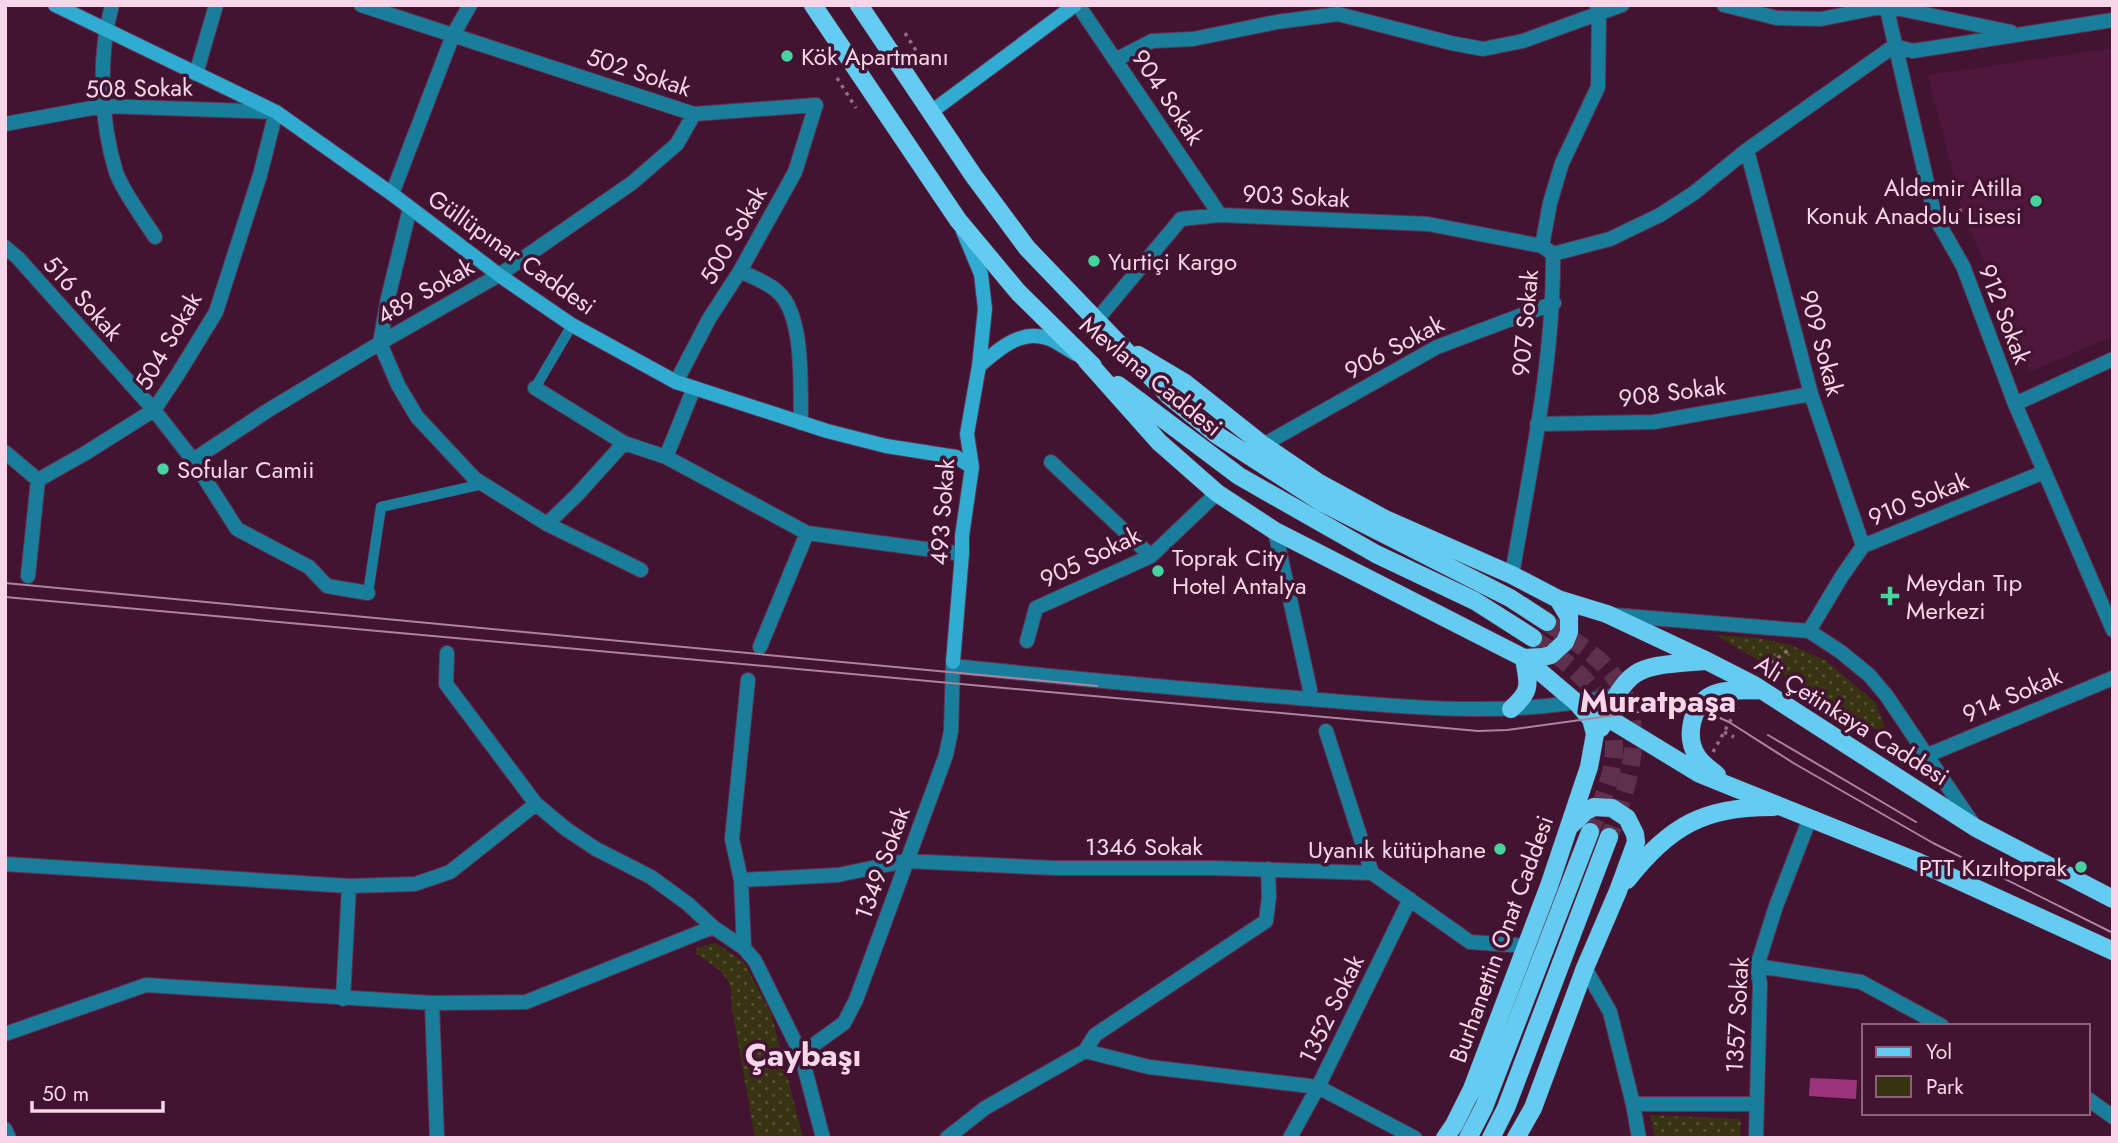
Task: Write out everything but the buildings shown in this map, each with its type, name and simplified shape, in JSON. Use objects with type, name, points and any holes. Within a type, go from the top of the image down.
[{"type":"main road","name":"Mevlana Caddesi","points":[[813,5],[958,220],[1017,292],[1086,360],[1239,476],[1376,554],[1475,601],[1533,638]]},
{"type":"main road","name":"Mevlana Caddesi","points":[[859,5],[973,175],[1027,248],[1169,396],[1217,435],[1321,502],[1510,598],[1547,622]]},
{"type":"main road","name":"Ali Çetinkaya Caddesi","points":[[1114,341],[1185,383],[1263,445],[1318,483],[1385,519],[1512,575],[1558,599],[1607,614],[1707,661],[1976,828],[2113,899]]},
{"type":"main road","points":[[1086,360],[1158,442],[1217,493],[1275,531],[1524,658],[1580,703],[1700,774],[1999,898],[2113,951]]},
{"type":"main road","points":[[1524,658],[1551,654],[1565,642],[1569,632],[1569,617],[1558,599]]},
{"type":"main road","points":[[1511,709],[1524,698],[1528,682],[1524,658]]},
{"type":"main road","name":"Burhanettin Onat Caddesi","points":[[1445,1138],[1472,1089],[1528,946],[1592,752],[1616,695],[1639,670],[1660,665],[1707,661]]},
{"type":"main road","points":[[1730,786],[1705,766],[1695,754],[1691,734],[1697,708],[1712,695],[1727,691],[1755,690]]},
{"type":"main road","points":[[1580,703],[1591,719],[1595,734],[1592,752]]},
{"type":"main road","points":[[1516,1138],[1533,1108],[1636,842],[1627,818],[1612,808],[1594,807],[1568,828]]},
{"type":"main road","points":[[1618,891],[1654,849],[1699,817],[1744,807],[1783,808]]},
{"type":"main road","name":"Burhanettin Onat Caddesi","points":[[1468,1138],[1484,1108],[1590,832]]},
{"type":"main road","points":[[1492,1138],[1506,1108],[1609,837]]},
{"type":"street","name":"Güllüpınar Caddesi","points":[[55,5],[276,112],[572,325],[676,382],[801,423],[886,446],[956,457],[972,467]]},
{"type":"street","points":[[112,5],[105,30],[103,106],[117,174],[155,237]]},
{"type":"street","points":[[196,74],[216,5]]},
{"type":"street","name":"502 Sokak","points":[[361,5],[694,114],[816,105]]},
{"type":"street","points":[[392,194],[453,35],[470,5]]},
{"type":"street","points":[[931,112],[1077,5]]},
{"type":"street","name":"904 Sokak","points":[[1077,5],[1220,215]]},
{"type":"street","points":[[1115,60],[1153,41],[1193,39],[1277,22],[1354,11],[1451,43],[1483,48],[1523,41],[1598,9],[1622,5]]},
{"type":"street","points":[[1724,5],[1777,18],[1821,19],[1886,5],[2020,34]]},
{"type":"street","name":"912 Sokak","points":[[1886,5],[1935,217],[1962,266],[2015,404],[2113,630]]},
{"type":"street","name":"907 Sokak","points":[[1512,575],[1554,303],[1547,250],[1550,203],[1562,163],[1598,87],[1598,9]]},
{"type":"street","points":[[1894,46],[1913,51],[2113,20]]},
{"type":"street","name":"903 Sokak","points":[[1095,321],[1181,219],[1220,215],[1427,224],[1547,250],[1610,239],[1660,215],[1695,193],[1747,150],[1894,46]]},
{"type":"street","name":"500 Sokak","points":[[676,382],[794,172],[816,105]]},
{"type":"street","name":"508 Sokak","points":[[5,124],[103,106],[276,112]]},
{"type":"street","name":"504 Sokak","points":[[38,480],[154,410],[216,312],[260,175],[276,112]]},
{"type":"street","name":"489 Sokak","points":[[193,460],[267,411],[499,275],[632,183],[677,144],[694,114]]},
{"type":"street","name":"909 Sokak","points":[[1747,150],[1811,394],[1863,546]]},
{"type":"street","points":[[410,208],[380,343],[398,385],[417,417],[475,479],[547,524],[641,570]]},
{"type":"street","name":"493 Sokak","points":[[953,664],[962,536],[972,467],[967,434],[979,366],[985,309],[981,274],[958,220]]},
{"type":"street","name":"516 Sokak","points":[[5,247],[18,258],[154,410],[193,460],[237,528],[309,566],[327,586],[368,593]]},
{"type":"street","points":[[740,271],[778,292],[792,311],[798,348],[801,423]]},
{"type":"street","name":"906 Sokak","points":[[1263,445],[1437,347],[1554,303]]},
{"type":"street","points":[[979,366],[1007,342],[1036,336],[1048,338],[1086,360]]},
{"type":"street","points":[[2015,404],[2113,359]]},
{"type":"street","points":[[535,388],[624,443],[666,457],[807,533],[962,554]]},
{"type":"street","points":[[666,457],[694,388]]},
{"type":"street","name":"908 Sokak","points":[[1537,424],[1654,422],[1811,394]]},
{"type":"street","points":[[547,524],[624,443]]},
{"type":"street","points":[[5,452],[38,480],[28,576]]},
{"type":"street","points":[[1051,462],[1151,556]]},
{"type":"street","name":"910 Sokak","points":[[1809,631],[1863,546],[2045,472]]},
{"type":"street","name":"905 Sokak","points":[[1027,641],[1036,608],[1151,556],[1217,493]]},
{"type":"street","points":[[1275,531],[1310,690]]},
{"type":"street","points":[[760,647],[807,533]]},
{"type":"street","points":[[1607,614],[1809,631],[1869,675],[1886,695],[1976,828]]},
{"type":"street","points":[[447,653],[446,684],[536,804],[596,849],[651,877],[688,904],[713,927],[744,948],[755,961],[801,1054],[822,1138]]},
{"type":"street","points":[[953,664],[1133,685],[1441,710],[1511,709],[1580,703],[1616,695]]},
{"type":"street","name":"1349 Sokak","points":[[801,1054],[844,1023],[860,989],[946,755],[951,731],[953,664]]},
{"type":"street","name":"914 Sokak","points":[[1928,755],[2113,678]]},
{"type":"street","points":[[744,948],[741,880],[732,839],[748,680]]},
{"type":"street","points":[[1326,731],[1372,873],[1469,942],[1528,946]]},
{"type":"street","points":[[5,864],[349,886],[415,884],[450,873],[536,804]]},
{"type":"street","name":"1357 Sokak","points":[[1756,1138],[1760,984],[1757,966],[1776,906],[1810,818]]},
{"type":"street","name":"1346 Sokak","points":[[741,880],[838,875],[905,862],[1055,869],[1268,869],[1372,873]]},
{"type":"street","points":[[947,1138],[985,1108],[1085,1051],[1095,1035],[1266,921],[1268,869]]},
{"type":"street","points":[[343,999],[349,886]]},
{"type":"street","name":"1352 Sokak","points":[[1290,1138],[1318,1087],[1410,899]]},
{"type":"street","points":[[5,1034],[146,985],[432,1003],[526,1002],[713,927]]},
{"type":"street","points":[[1757,966],[1861,982],[1938,1024]]},
{"type":"street","points":[[1585,968],[1610,1012],[1639,1138]]},
{"type":"street","points":[[432,1003],[437,1138]]},
{"type":"street","points":[[1085,1051],[1149,1067],[1318,1087],[1415,1138]]},
{"type":"street","points":[[2090,1100],[2113,1117]]},
{"type":"street","points":[[1633,1104],[1756,1104]]},
{"type":"street","points":[[5,1129],[9,1138]]},
{"type":"lane","points":[[535,388],[572,325]]},
{"type":"lane","points":[[368,593],[381,507],[483,484]]},
{"type":"path","points":[[905,33],[925,65]]},
{"type":"path","points":[[837,78],[856,108]]},
{"type":"path","points":[[1764,668],[1791,648]]},
{"type":"path","points":[[1705,766],[1738,707],[1755,690]]},
{"type":"path","points":[[1738,707],[1748,712]]},
{"type":"path","points":[[1724,732],[1734,737]]},
{"type":"shaded area","name":"Aldemir Atilla Konuk Anadolu Lisesi","points":[[2113,48],[2113,336],[2030,372],[1962,210],[1928,75]]},
{"type":"shaded area","points":[[1810,1078],[1857,1080],[1856,1099],[1809,1096]]},
{"type":"green space","points":[[1715,635],[1757,638],[1788,644],[1825,660],[1875,702],[1885,727],[1877,730]]},
{"type":"green space","points":[[715,943],[744,962],[771,1013],[803,1138],[755,1138],[730,987],[723,974],[696,954],[697,948]]},
{"type":"green space","points":[[1650,1115],[1741,1119],[1740,1138],[1655,1138]]},
{"type":"tunnel","points":[[1547,622],[1586,649],[1607,668],[1621,688],[1629,708],[1633,751],[1624,794],[1609,837]]},
{"type":"tunnel","points":[[1533,638],[1584,679],[1607,712],[1613,731],[1614,752],[1610,776],[1590,832]]},
{"type":"tram line","points":[[5,583],[1097,686]]},
{"type":"tram line","points":[[5,597],[1478,731],[1507,730],[1675,707],[1697,708],[1729,722],[1795,764],[1933,843],[2113,933]]},
{"type":"tram line","points":[[1768,735],[1916,822]]},
{"type":"place","name":"Kök Apartmanı","points":[[787,56]]},
{"type":"place","name":"Aldemir Atilla Konuk Anadolu Lisesi","points":[[2036,201]]},
{"type":"place","name":"Yurtiçi Kargo","points":[[1094,261]]},
{"type":"place","name":"Sofular Camii","points":[[163,469]]},
{"type":"place","name":"Toprak City Hotel Antalya","points":[[1158,571]]},
{"type":"place","name":"Meydan Tıp Merkezi","points":[[1890,596]]},
{"type":"place","name":"Uyanık kütüphane","points":[[1500,849]]},
{"type":"place","name":"PTT Kızıltoprak","points":[[2081,867]]},
{"type":"district","name":"Muratpaşa","points":[[1658,701]]},
{"type":"district","name":"Çaybaşı","points":[[803,1055]]}]
